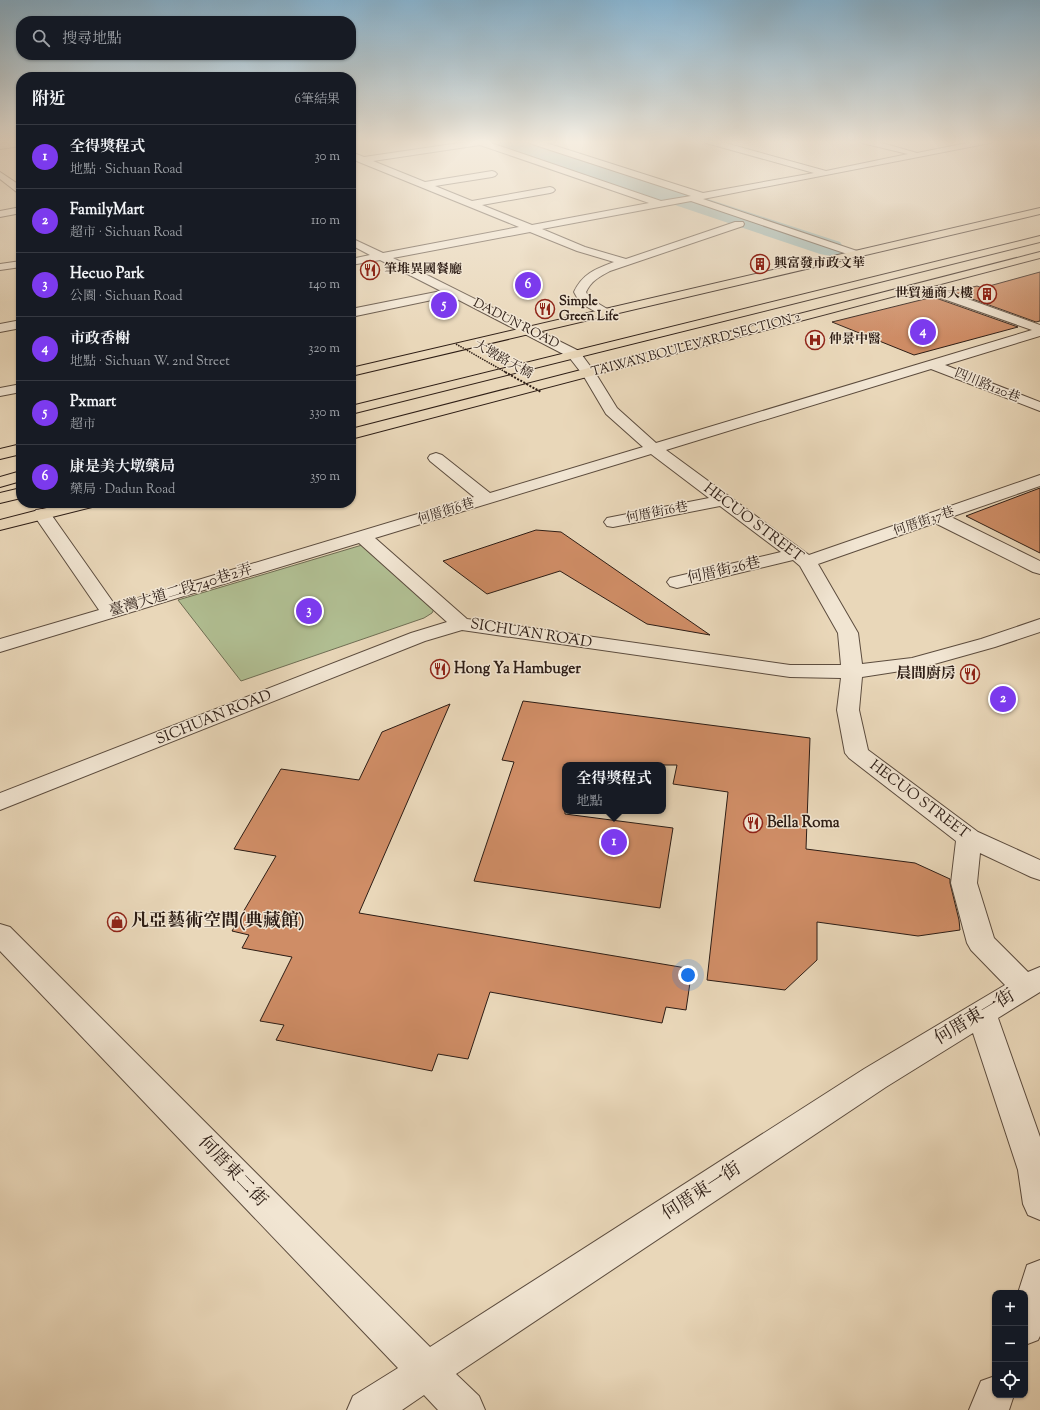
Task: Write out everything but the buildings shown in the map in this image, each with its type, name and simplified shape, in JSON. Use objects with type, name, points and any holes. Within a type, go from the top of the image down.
[{"type":"main road","points":[[356,371],[1040,211]]},
{"type":"main road","points":[[948,250],[1040,227]]},
{"type":"main road","name":"TAIWAN BOULEVARD SECTION 2","points":[[356,409],[573,348],[1040,239]]},
{"type":"main road","name":"TAIWAN BOULEVARD SECTION 2","points":[[356,433],[589,374],[1040,255]]},
{"type":"main road","points":[[534,351],[558,345]]},
{"type":"main road","points":[[0,454],[16,450]]},
{"type":"main road","points":[[0,482],[16,477]]},
{"type":"main road","points":[[0,498],[16,494]]},
{"type":"main road","points":[[0,525],[66,508]]},
{"type":"street","points":[[477,207],[581,249],[626,262]]},
{"type":"street","points":[[356,261],[644,207]]},
{"type":"street","points":[[686,207],[783,240]]},
{"type":"street","points":[[717,207],[856,254]]},
{"type":"street","points":[[0,214],[16,211]]},
{"type":"street","points":[[605,313],[584,300],[580,292],[584,283],[592,276],[626,262],[739,224]]},
{"type":"street","name":"DADUN ROAD","points":[[356,244],[558,345],[573,348],[589,374]]},
{"type":"street","points":[[819,254],[833,259]]},
{"type":"street","points":[[0,267],[16,265]]},
{"type":"street","points":[[922,287],[1040,331]]},
{"type":"street","points":[[356,312],[452,292]]},
{"type":"street","points":[[0,328],[16,325]]},
{"type":"street","name":"何厝街6巷","points":[[363,537],[653,448],[933,365],[1040,331]]},
{"type":"street","name":"四川路120巷","points":[[933,365],[1040,407]]},
{"type":"street","name":"HECUO STREET","points":[[589,374],[611,411],[653,448],[801,558],[824,589],[848,633],[852,672],[848,710],[856,753],[969,838],[1040,871]]},
{"type":"street","points":[[0,392],[16,389]]},
{"type":"street","points":[[436,458],[487,499]]},
{"type":"street","name":"何厝街37巷","points":[[801,558],[938,517],[1040,480]]},
{"type":"street","name":"何厝街16巷","points":[[613,522],[723,500]]},
{"type":"street","points":[[42,514],[110,612]]},
{"type":"street","points":[[938,517],[1040,568]]},
{"type":"street","points":[[363,537],[461,624]]},
{"type":"street","name":"臺灣大道二段740巷2弄","points":[[0,646],[363,537]]},
{"type":"street","name":"何厝街26巷","points":[[677,582],[801,558]]},
{"type":"street","name":"SICHUAN ROAD","points":[[0,802],[418,637],[461,624],[790,672],[852,672],[913,664],[988,643],[1040,625]]},
{"type":"street","points":[[969,838],[964,883],[981,944],[1033,983]]},
{"type":"street","name":"何厝東二街","points":[[0,934],[465,1410]]},
{"type":"street","name":"何厝東一街","points":[[367,1410],[875,1078],[1033,983]]},
{"type":"street","points":[[982,1014],[1035,1170],[1040,1204]]},
{"type":"street","points":[[1025,1326],[1032,1310],[1040,1277]]},
{"type":"street","points":[[989,1410],[994,1398]]},
{"type":"path","name":"大墩路天橋","points":[[456,344],[541,392]]},
{"type":"green space","points":[[362,545],[434,609],[432,613],[424,618],[241,681],[178,600]]},
{"type":"waterway","points":[[706,207],[830,248]]},
{"type":"place","name":"興富發市政文華","points":[[760,264]]},
{"type":"place","name":"筆堆異國餐廳","points":[[370,270]]},
{"type":"place","name":"康是美大墩藥局","points":[[528,285]]},
{"type":"place","name":"世貿通商大樓","points":[[987,294]]},
{"type":"place","name":"Pxmart","points":[[444,305]]},
{"type":"place","name":"Simple Green Life","points":[[545,309]]},
{"type":"place","name":"市政香榭","points":[[923,332]]},
{"type":"place","name":"仲景中醫","points":[[815,340]]},
{"type":"place","name":"Hecuo Park","points":[[309,611]]},
{"type":"place","name":"Hong Ya Hambuger","points":[[440,669]]},
{"type":"place","name":"晨間廚房","points":[[970,674]]},
{"type":"place","name":"FamilyMart","points":[[1003,699]]},
{"type":"place","name":"Bella Roma","points":[[753,823]]},
{"type":"place","name":"全得獎程式","points":[[614,842]]},
{"type":"place","name":"凡亞藝術空間(典藏館)","points":[[117,922]]}]
